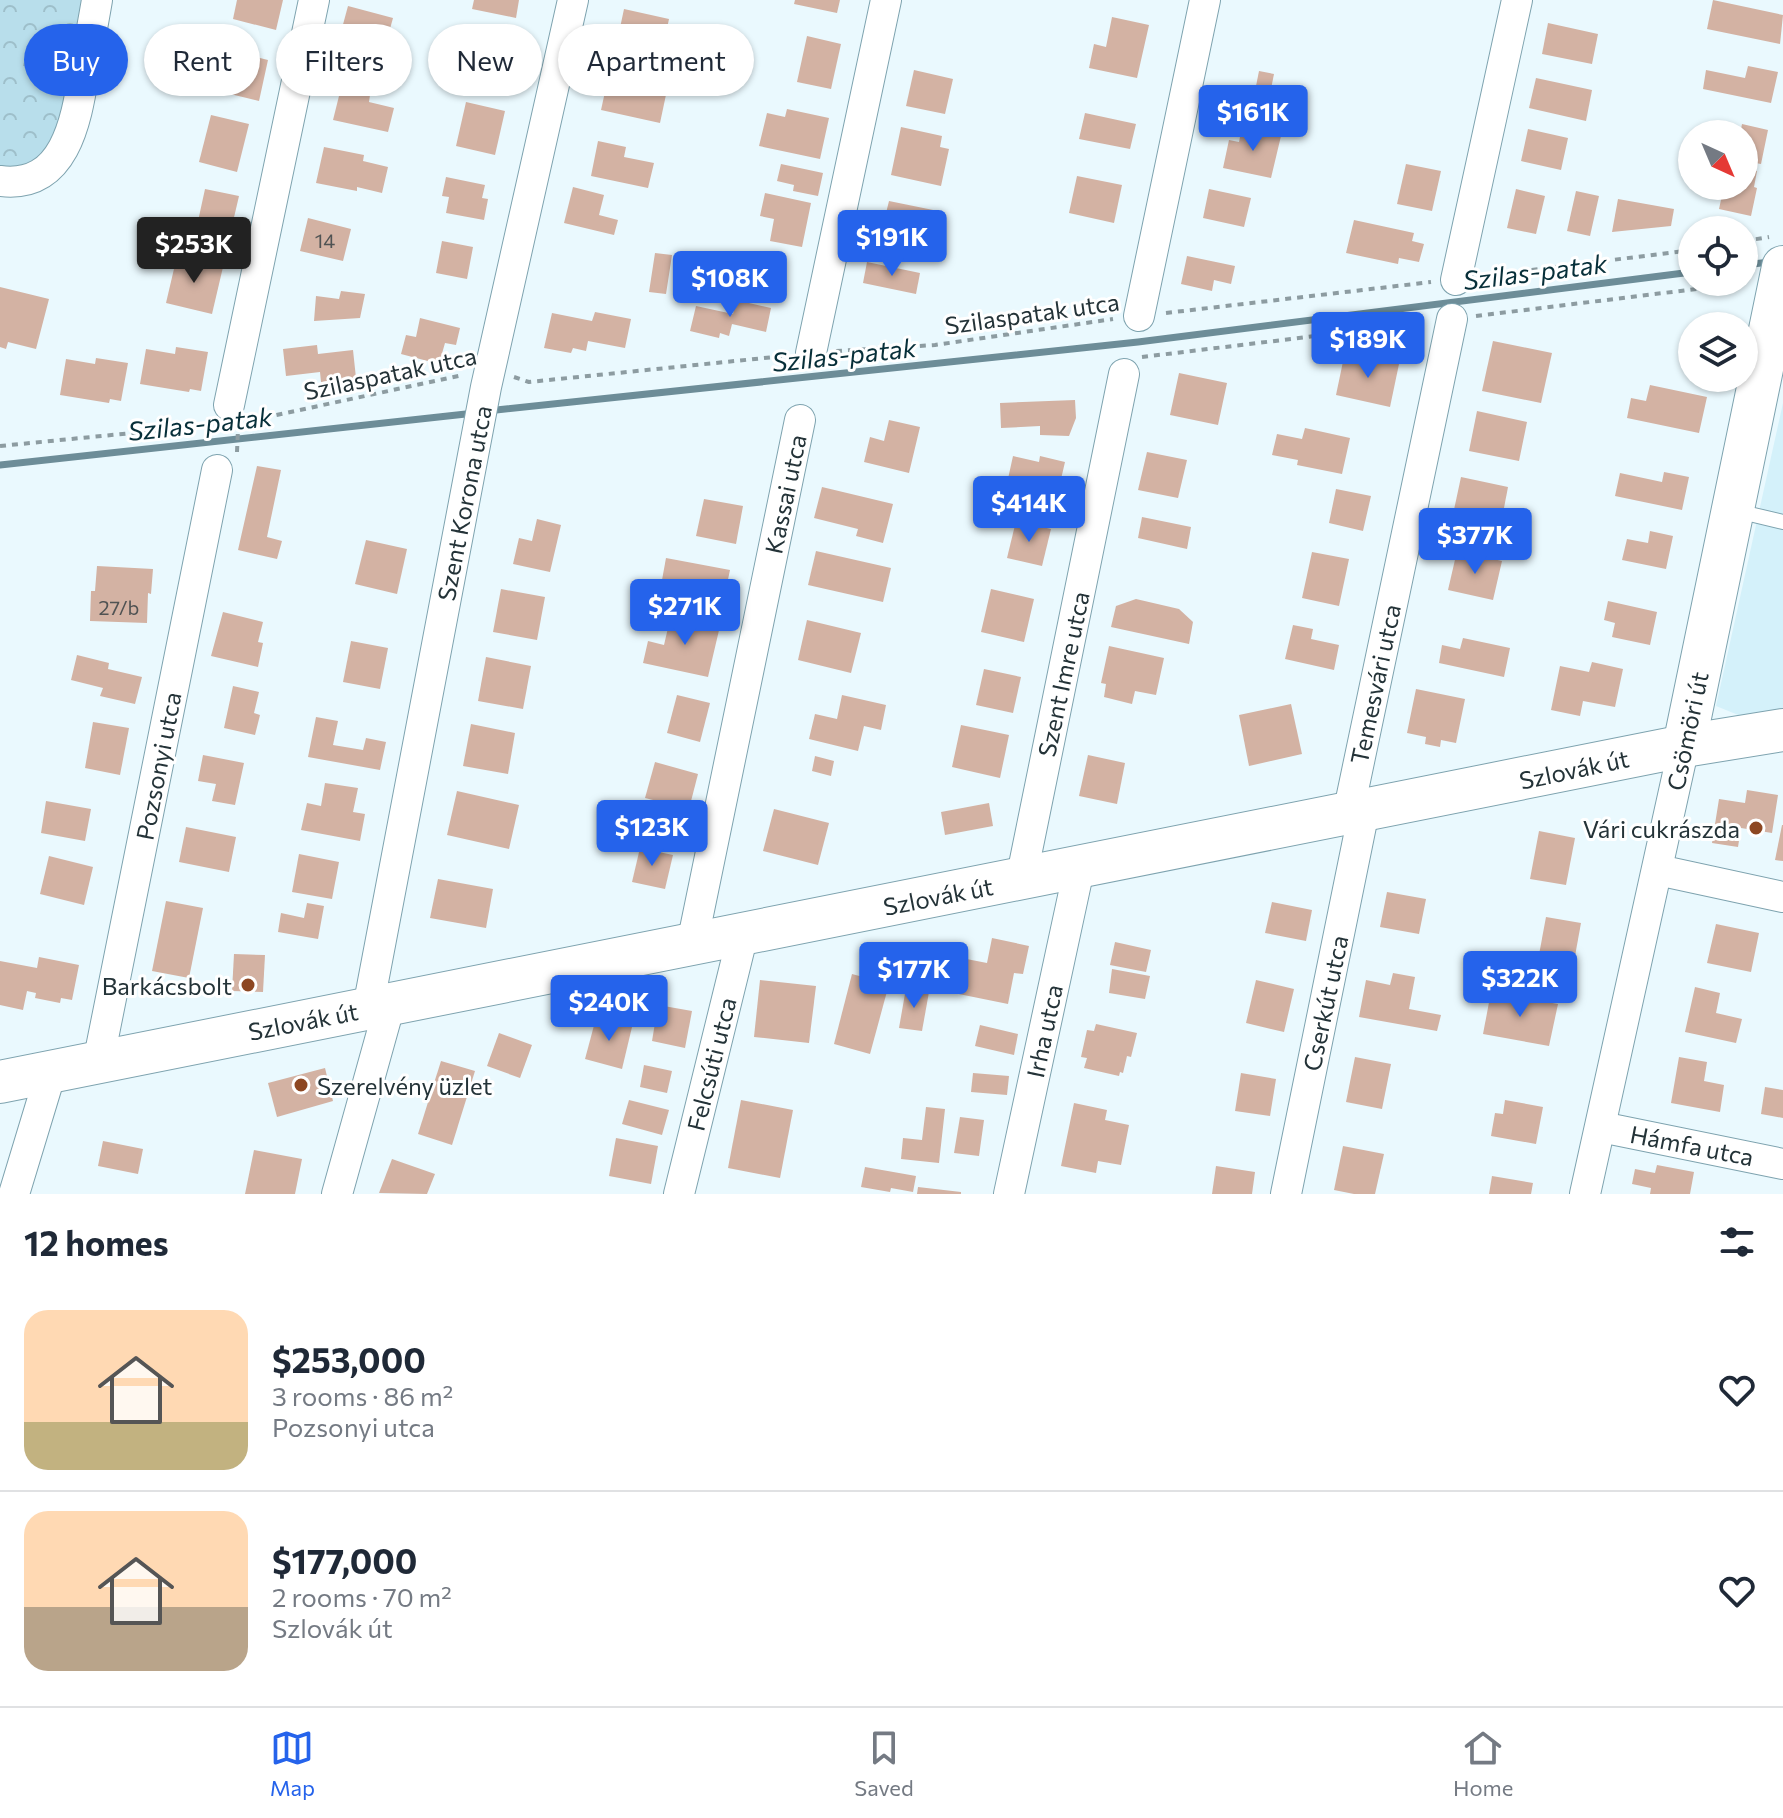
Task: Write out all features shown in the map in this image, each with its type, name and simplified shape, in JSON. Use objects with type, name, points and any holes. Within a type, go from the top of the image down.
[{"type":"main road","name":"Csömöri út","points":[[1684,746],[1775,308],[1775,252]]},
{"type":"main road","name":"Szlovák út","points":[[0,1082],[1684,746],[1783,730]]},
{"type":"street","points":[[0,181],[12,183],[29,179],[44,171],[65,147],[78,112],[97,0]]},
{"type":"street","points":[[230,417],[314,0]]},
{"type":"street","name":"Szent Korona utca","points":[[337,1194],[379,1006],[477,431],[573,0]]},
{"type":"street","points":[[811,353],[886,0]]},
{"type":"street","points":[[1139,316],[1205,0]]},
{"type":"street","points":[[1456,280],[1517,0]]},
{"type":"street","name":"Temesvári utca","points":[[1356,813],[1452,319]]},
{"type":"street","name":"Szent Imre utca","points":[[1021,880],[1124,374]]},
{"type":"street","name":"Kassai utca","points":[[692,944],[800,420]]},
{"type":"street","name":"Pozsonyi utca","points":[[98,1063],[227,462]]},
{"type":"street","name":"Csömöri út","points":[[1585,1194],[1684,746]]},
{"type":"street","name":"Cserkút utca","points":[[1286,1194],[1356,813]]},
{"type":"street","name":"Irha utca","points":[[1009,1194],[1079,869]]},
{"type":"street","points":[[1658,870],[1783,897]]},
{"type":"street","name":"Felcsúti utca","points":[[679,1194],[743,934]]},
{"type":"street","points":[[14,1194],[51,1072]]},
{"type":"street","name":"Hámfa utca","points":[[1601,1127],[1783,1164]]},
{"type":"lane","points":[[1734,510],[1783,522]]},
{"type":"path","name":"Szilaspatak utca","points":[[0,446],[230,417],[488,378],[529,382],[811,353],[935,345],[1139,316],[1678,252]]},
{"type":"path","points":[[227,462],[230,417]]},
{"type":"shaded area","points":[[1783,403],[1783,720],[1763,725],[1716,706]]},
{"type":"green space","points":[[0,0],[97,0],[92,24],[24,24],[24,96],[76,96],[65,147],[0,181]]},
{"type":"building","points":[[237,0],[283,0],[276,30],[233,19]]},
{"type":"building","points":[[474,0],[519,0],[516,18],[472,9]]},
{"type":"building","points":[[795,0],[840,0],[837,13],[794,4]]},
{"type":"building","points":[[1713,0],[1783,15],[1780,44],[1707,29]]},
{"type":"building","points":[[348,6],[393,18],[391,24],[343,24]]},
{"type":"building","points":[[624,9],[669,19],[668,24],[621,24]]},
{"type":"building","points":[[1112,17],[1149,25],[1137,78],[1089,68],[1094,44],[1106,47]]},
{"type":"building","points":[[1548,23],[1598,34],[1592,64],[1542,54]]},
{"type":"building","points":[[807,36],[841,44],[831,89],[797,82]]},
{"type":"building","points":[[260,58],[268,60],[259,101],[238,96],[260,96]]},
{"type":"building","points":[[1748,66],[1778,72],[1771,103],[1703,89],[1706,70],[1745,78]]},
{"type":"building","points":[[914,70],[953,79],[945,114],[906,106]]},
{"type":"building","points":[[1259,71],[1274,74],[1269,99],[1254,96]]},
{"type":"building","points":[[1536,78],[1592,90],[1586,121],[1529,108]]},
{"type":"building","points":[[339,96],[370,96],[369,102],[394,108],[388,132],[333,120]]},
{"type":"building","points":[[604,96],[666,96],[660,123],[601,110]]},
{"type":"building","points":[[466,102],[505,111],[495,155],[456,146]]},
{"type":"building","points":[[787,109],[829,118],[820,159],[759,146],[767,113],[785,117]]},
{"type":"building","points":[[1085,113],[1136,124],[1130,149],[1079,139]]},
{"type":"building","points":[[211,115],[249,124],[237,172],[199,162]]},
{"type":"building","points":[[901,127],[942,136],[940,147],[949,149],[941,186],[891,175]]},
{"type":"building","points":[[1242,127],[1281,136],[1271,178],[1223,168],[1229,140],[1239,142]]},
{"type":"building","points":[[1758,128],[1768,130],[1761,164],[1758,163]]},
{"type":"building","points":[[1528,129],[1568,138],[1561,170],[1521,161]]},
{"type":"building","points":[[598,141],[626,147],[624,157],[654,163],[648,188],[591,176]]},
{"type":"building","points":[[324,147],[364,155],[363,161],[388,167],[382,193],[316,183]]},
{"type":"building","points":[[781,164],[823,173],[818,196],[793,191],[794,185],[777,181]]},
{"type":"building","points":[[1406,164],[1441,171],[1432,211],[1397,204]]},
{"type":"building","points":[[1077,176],[1122,185],[1114,223],[1069,213]]},
{"type":"building","points":[[446,177],[485,185],[482,198],[488,199],[484,220],[446,213],[449,197],[442,196]]},
{"type":"building","points":[[573,187],[604,195],[599,215],[618,220],[614,235],[564,223]]},
{"type":"building","points":[[205,189],[239,196],[228,243],[195,235]]},
{"type":"building","points":[[1209,189],[1251,198],[1244,227],[1203,218]]},
{"type":"building","points":[[1516,189],[1545,196],[1536,234],[1507,228]]},
{"type":"building","points":[[1576,191],[1599,196],[1590,236],[1567,231]]},
{"type":"building","points":[[765,193],[811,203],[802,247],[770,241],[774,219],[760,216]]},
{"type":"building","points":[[1618,199],[1674,209],[1671,226],[1612,232]]},
{"type":"building","points":[[1721,200],[1754,200],[1751,216],[1719,209]]},
{"type":"building","points":[[889,201],[938,211],[937,219],[946,222],[942,240],[933,238],[929,254],[874,243],[881,212],[886,213]]},
{"type":"building","points":[[308,218],[351,229],[343,261],[300,251]]},
{"type":"building","points":[[1354,220],[1414,233],[1412,241],[1424,244],[1419,262],[1399,258],[1398,264],[1346,253]]},
{"type":"building","points":[[442,241],[473,247],[467,279],[436,273]]},
{"type":"building","points":[[655,253],[672,255],[666,294],[649,292]]},
{"type":"building","points":[[177,256],[223,267],[212,314],[166,303]]},
{"type":"building","points":[[1187,256],[1235,266],[1231,284],[1214,280],[1212,291],[1181,284]]},
{"type":"building","points":[[867,262],[920,273],[916,294],[863,283]]},
{"type":"building","points":[[0,287],[49,299],[36,349],[8,342],[6,349],[0,347]]},
{"type":"building","points":[[341,291],[365,294],[360,318],[314,321],[316,296],[339,299]]},
{"type":"building","points":[[736,300],[771,308],[766,332],[732,324],[729,336],[720,333],[719,338],[690,331],[696,306],[733,314]]},
{"type":"building","points":[[595,312],[631,319],[625,348],[588,341],[586,351],[573,348],[571,353],[544,348],[552,313],[592,321]]},
{"type":"building","points":[[420,318],[460,328],[456,345],[445,343],[439,364],[401,354],[406,335],[416,337]]},
{"type":"building","points":[[1493,341],[1552,353],[1541,403],[1482,391]]},
{"type":"building","points":[[317,345],[318,354],[353,350],[356,378],[321,382],[320,372],[286,376],[283,349]]},
{"type":"building","points":[[176,347],[208,352],[201,391],[140,384],[146,349],[175,354]]},
{"type":"building","points":[[1345,352],[1399,364],[1390,407],[1336,395]]},
{"type":"building","points":[[96,358],[128,363],[121,401],[110,399],[109,403],[60,395],[66,359],[95,364]]},
{"type":"building","points":[[1179,373],[1227,383],[1218,425],[1170,415]]},
{"type":"building","points":[[1650,385],[1707,397],[1699,433],[1627,418],[1631,398],[1646,401]]},
{"type":"building","points":[[1075,400],[1076,418],[1069,436],[1040,435],[1040,426],[1001,428],[1000,403]]},
{"type":"building","points":[[1477,411],[1527,422],[1519,461],[1469,451]]},
{"type":"building","points":[[889,420],[920,427],[909,473],[864,462],[870,437],[884,441]]},
{"type":"building","points":[[1305,428],[1350,438],[1342,474],[1297,465],[1298,460],[1272,455],[1277,434],[1302,439]]},
{"type":"building","points":[[1147,452],[1187,460],[1178,498],[1138,490]]},
{"type":"building","points":[[1013,456],[1039,462],[1040,456],[1065,462],[1055,505],[1004,497]]},
{"type":"building","points":[[257,466],[281,470],[267,537],[282,541],[277,559],[238,550]]},
{"type":"building","points":[[1664,472],[1689,477],[1682,510],[1615,496],[1620,473],[1662,482]]},
{"type":"building","points":[[1461,477],[1508,487],[1500,529],[1452,519]]},
{"type":"building","points":[[822,487],[893,504],[883,543],[856,536],[858,529],[814,518]]},
{"type":"building","points":[[1336,489],[1371,496],[1363,531],[1329,523]]},
{"type":"building","points":[[704,499],[743,506],[736,544],[696,536]]},
{"type":"building","points":[[1142,517],[1191,527],[1187,549],[1138,538]]},
{"type":"building","points":[[537,519],[561,525],[550,572],[513,564],[519,538],[532,541]]},
{"type":"building","points":[[1016,521],[1051,529],[1042,566],[1007,558]]},
{"type":"building","points":[[1650,531],[1673,536],[1666,569],[1622,560],[1627,539],[1648,543]]},
{"type":"building","points":[[366,540],[407,549],[397,594],[355,584]]},
{"type":"building","points":[[816,551],[891,568],[883,602],[808,585]]},
{"type":"building","points":[[1457,551],[1502,561],[1493,600],[1448,590]]},
{"type":"building","points":[[1312,552],[1349,559],[1339,606],[1302,598]]},
{"type":"building","points":[[666,558],[730,570],[723,603],[660,591]]},
{"type":"building","points":[[97,566],[153,569],[147,623],[90,621],[91,591],[95,591]]},
{"type":"building","points":[[501,589],[545,597],[537,640],[493,632]]},
{"type":"building","points":[[991,589],[1034,599],[1024,642],[981,632]]},
{"type":"building","points":[[1136,599],[1179,609],[1193,622],[1189,644],[1111,627],[1116,606]]},
{"type":"building","points":[[1608,601],[1657,612],[1650,645],[1612,637],[1615,623],[1604,620]]},
{"type":"building","points":[[223,612],[263,622],[258,642],[263,643],[258,667],[211,656]]},
{"type":"building","points":[[671,615],[720,626],[708,677],[643,663],[648,641],[664,645]]},
{"type":"building","points":[[807,620],[861,633],[851,673],[798,660]]},
{"type":"building","points":[[1293,625],[1313,629],[1311,639],[1339,645],[1334,670],[1285,659]]},
{"type":"building","points":[[1463,638],[1510,648],[1504,677],[1439,663],[1442,645],[1460,649]]},
{"type":"building","points":[[351,641],[388,648],[380,689],[343,682]]},
{"type":"building","points":[[1109,646],[1164,658],[1156,695],[1135,691],[1132,704],[1104,697],[1106,684],[1101,683]]},
{"type":"building","points":[[77,655],[109,663],[108,669],[142,677],[135,704],[100,696],[103,688],[71,680]]},
{"type":"building","points":[[486,657],[531,666],[523,709],[478,701]]},
{"type":"building","points":[[1592,662],[1623,669],[1615,707],[1583,701],[1580,716],[1551,710],[1560,666],[1589,672]]},
{"type":"building","points":[[984,669],[1021,677],[1013,713],[976,705]]},
{"type":"building","points":[[233,686],[259,692],[254,713],[260,715],[255,735],[224,728]]},
{"type":"building","points":[[1416,689],[1465,699],[1456,743],[1441,740],[1440,747],[1425,744],[1426,737],[1407,733]]},
{"type":"building","points":[[677,695],[710,703],[700,742],[667,733]]},
{"type":"building","points":[[842,695],[886,705],[881,730],[864,726],[858,751],[809,739],[815,714],[837,719]]},
{"type":"building","points":[[1291,704],[1302,754],[1249,766],[1239,715]]},
{"type":"building","points":[[316,717],[338,721],[333,745],[363,750],[366,738],[386,742],[380,770],[308,757]]},
{"type":"building","points":[[93,722],[129,728],[120,775],[85,768]]},
{"type":"building","points":[[471,724],[515,733],[508,774],[463,766]]},
{"type":"building","points":[[961,725],[1009,735],[1000,778],[952,767]]},
{"type":"building","points":[[203,755],[244,763],[235,805],[212,801],[216,784],[198,781]]},
{"type":"building","points":[[1088,755],[1125,763],[1117,804],[1079,796]]},
{"type":"building","points":[[815,756],[834,761],[831,776],[812,771]]},
{"type":"building","points":[[655,762],[698,774],[689,809],[645,798]]},
{"type":"building","points":[[325,783],[358,788],[353,812],[365,814],[360,841],[301,830],[307,803],[321,806]]},
{"type":"building","points":[[1747,790],[1778,795],[1772,833],[1741,828],[1738,847],[1712,843],[1719,799],[1745,803]]},
{"type":"building","points":[[457,791],[519,805],[509,849],[447,835]]},
{"type":"building","points":[[46,801],[91,809],[85,841],[41,833]]},
{"type":"building","points":[[989,803],[993,826],[945,835],[941,812]]},
{"type":"building","points":[[774,809],[829,823],[818,865],[763,851]]},
{"type":"building","points":[[1783,825],[1783,861],[1775,860]]},
{"type":"building","points":[[186,827],[236,837],[229,872],[179,862]]},
{"type":"building","points":[[1539,831],[1575,838],[1566,885],[1530,879]]},
{"type":"building","points":[[640,848],[673,855],[665,889],[632,882]]},
{"type":"building","points":[[299,854],[339,862],[332,899],[292,892]]},
{"type":"building","points":[[49,856],[93,867],[84,905],[40,894]]},
{"type":"building","points":[[438,879],[493,889],[486,928],[430,918]]},
{"type":"building","points":[[1387,892],[1426,899],[1419,934],[1380,927]]},
{"type":"building","points":[[166,901],[203,908],[189,978],[152,971]]},
{"type":"building","points":[[1272,902],[1312,910],[1306,941],[1265,933]]},
{"type":"building","points":[[307,903],[324,906],[318,939],[278,932],[281,913],[304,918]]},
{"type":"building","points":[[1546,917],[1581,923],[1573,967],[1538,960]]},
{"type":"building","points":[[1716,924],[1759,933],[1751,972],[1707,963]]},
{"type":"building","points":[[992,938],[1029,946],[1023,974],[1014,973],[1008,1004],[939,990],[946,955],[987,963]]},
{"type":"building","points":[[1115,942],[1151,950],[1146,972],[1110,965]]},
{"type":"building","points":[[234,954],[265,955],[263,992],[232,991]]},
{"type":"building","points":[[39,957],[79,965],[72,1000],[61,998],[60,1003],[35,998],[36,993],[27,991],[23,1010],[0,1005],[0,961],[37,968]]},
{"type":"building","points":[[1112,969],[1150,976],[1145,999],[1109,993]]},
{"type":"building","points":[[1393,973],[1415,977],[1409,1009],[1441,1015],[1437,1031],[1359,1017],[1366,980],[1390,985]]},
{"type":"building","points":[[852,974],[889,984],[870,1054],[834,1044]]},
{"type":"building","points":[[760,980],[816,986],[809,1043],[754,1037]]},
{"type":"building","points":[[1256,980],[1294,989],[1284,1032],[1246,1023]]},
{"type":"building","points":[[1695,987],[1720,993],[1716,1013],[1742,1019],[1736,1043],[1685,1032]]},
{"type":"building","points":[[906,988],[929,992],[922,1031],[899,1028]]},
{"type":"building","points":[[1491,992],[1558,1004],[1549,1046],[1483,1034]]},
{"type":"building","points":[[658,1005],[692,1011],[685,1048],[652,1041]]},
{"type":"building","points":[[596,1018],[632,1027],[622,1069],[585,1059]]},
{"type":"building","points":[[1096,1024],[1137,1033],[1131,1057],[1127,1056],[1123,1073],[1120,1072],[1119,1076],[1084,1068],[1087,1058],[1081,1057],[1087,1030],[1094,1031]]},
{"type":"building","points":[[980,1025],[1018,1034],[1014,1055],[975,1046]]},
{"type":"building","points":[[499,1033],[532,1045],[520,1078],[487,1066]]},
{"type":"building","points":[[1355,1057],[1391,1064],[1382,1109],[1346,1102]]},
{"type":"building","points":[[1679,1057],[1707,1062],[1704,1081],[1724,1085],[1720,1112],[1671,1103]]},
{"type":"building","points":[[441,1061],[475,1071],[452,1145],[418,1134]]},
{"type":"building","points":[[644,1065],[672,1071],[667,1093],[640,1087]]},
{"type":"building","points":[[325,1068],[333,1101],[277,1117],[268,1083]]},
{"type":"building","points":[[973,1073],[1009,1076],[1007,1095],[971,1092]]},
{"type":"building","points":[[1241,1073],[1276,1079],[1270,1116],[1235,1111]]},
{"type":"building","points":[[1765,1087],[1783,1090],[1783,1118],[1761,1114]]},
{"type":"building","points":[[629,1100],[669,1110],[662,1135],[622,1124]]},
{"type":"building","points":[[741,1100],[793,1110],[780,1178],[728,1168]]},
{"type":"building","points":[[1505,1100],[1543,1107],[1536,1144],[1491,1136],[1495,1113],[1503,1114]]},
{"type":"building","points":[[1074,1103],[1107,1110],[1105,1120],[1129,1125],[1121,1165],[1098,1161],[1096,1173],[1061,1166]]},
{"type":"building","points":[[926,1107],[945,1109],[939,1163],[901,1159],[903,1138],[922,1140]]},
{"type":"building","points":[[960,1117],[984,1120],[979,1156],[954,1153]]},
{"type":"building","points":[[616,1138],[658,1146],[651,1184],[609,1176]]},
{"type":"building","points":[[103,1141],[143,1149],[138,1174],[98,1166]]},
{"type":"building","points":[[1343,1146],[1384,1154],[1375,1194],[1334,1190]]},
{"type":"building","points":[[254,1150],[302,1159],[295,1194],[245,1194]]},
{"type":"building","points":[[392,1159],[435,1174],[427,1194],[379,1193]]},
{"type":"building","points":[[1657,1165],[1694,1172],[1690,1194],[1650,1194],[1651,1188],[1632,1184],[1635,1169],[1655,1173]]},
{"type":"building","points":[[1216,1166],[1255,1172],[1252,1194],[1212,1194]]},
{"type":"building","points":[[865,1167],[916,1176],[913,1192],[861,1187]]},
{"type":"building","points":[[1492,1176],[1533,1183],[1531,1194],[1489,1194]]},
{"type":"building","points":[[918,1187],[961,1192],[961,1194],[917,1194]]},
{"type":"waterway","name":"Szilas-patak","points":[[1758,263],[1770,262]]},
{"type":"waterway","name":"Szilas-patak","points":[[487,411],[1138,342],[1678,274]]},
{"type":"waterway","name":"Szilas-patak","points":[[0,465],[475,413]]},
{"type":"place","name":"Vári cukrászda","points":[[1756,828]]},
{"type":"place","name":"Barkácsbolt","points":[[248,985]]},
{"type":"place","name":"Szerelvény üzlet","points":[[301,1085]]}]
